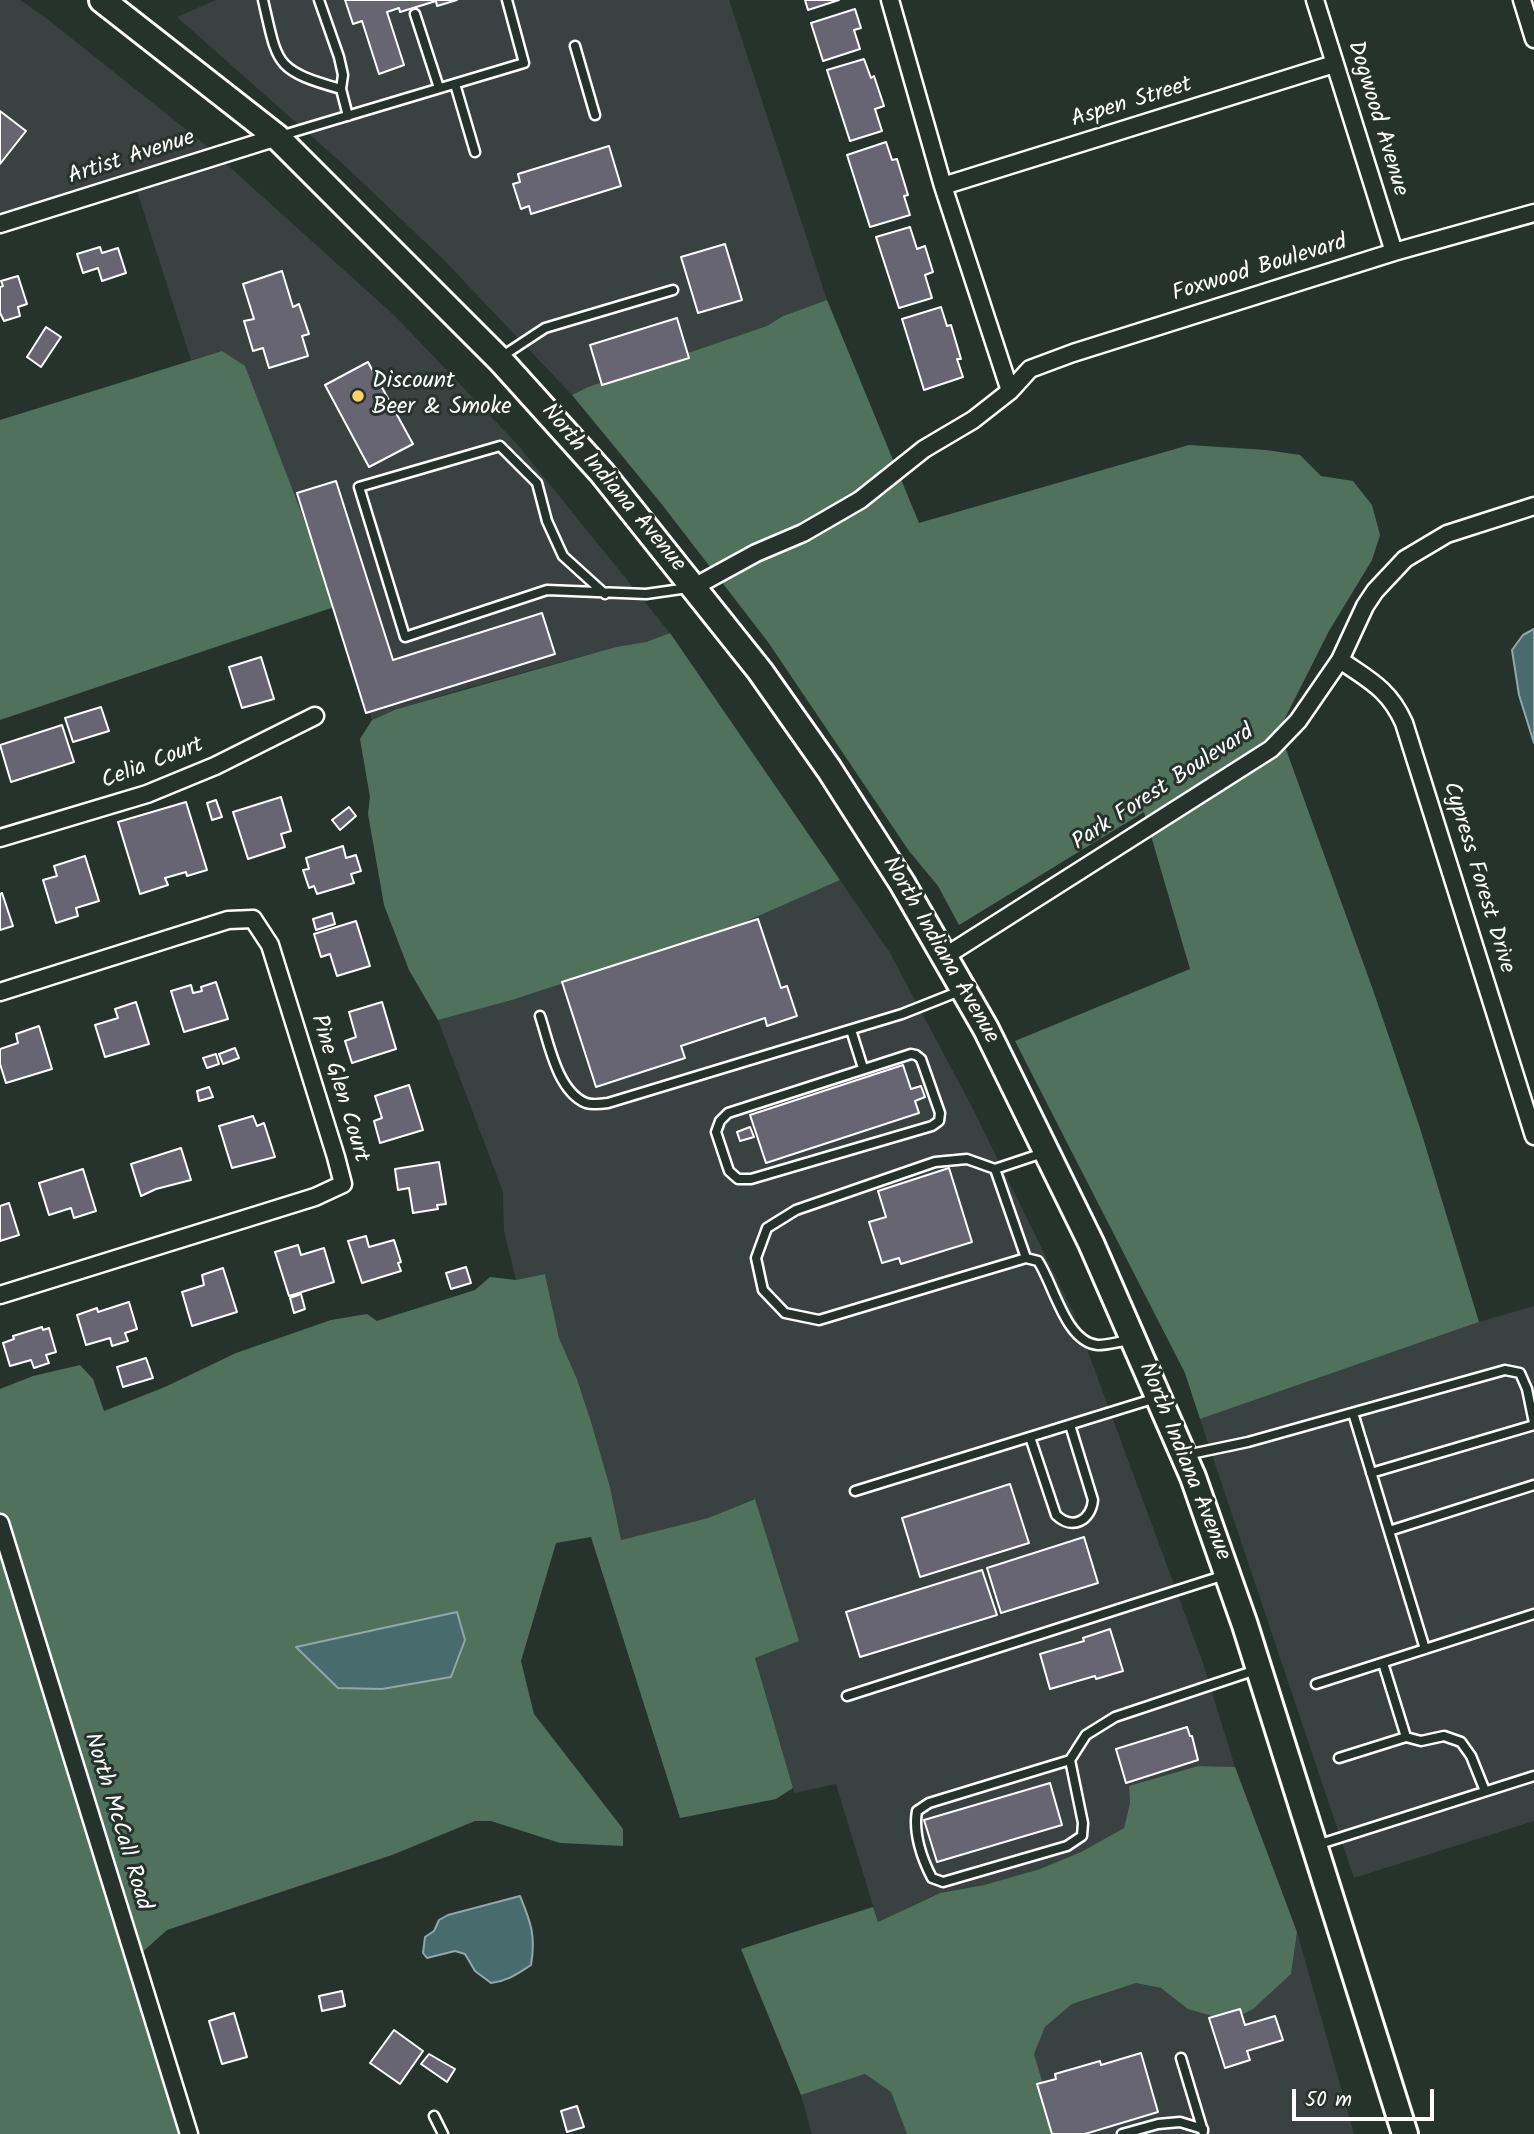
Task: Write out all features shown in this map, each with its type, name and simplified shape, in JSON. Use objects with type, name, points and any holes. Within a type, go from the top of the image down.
[{"type":"main road","name":"North Indiana Avenue","points":[[102,0],[277,137],[499,358],[602,473],[760,671],[829,769],[902,883],[986,1029],[1133,1339],[1184,1455],[1228,1574],[1259,1669],[1405,2134]]},
{"type":"street","points":[[890,0],[943,186],[1010,391]]},
{"type":"street","name":"Dogwood Avenue","points":[[1315,0],[1394,252]]},
{"type":"street","points":[[1522,0],[1534,39]]},
{"type":"street","name":"Aspen Street","points":[[943,186],[1335,64]]},
{"type":"street","name":"Artist Avenue","points":[[0,224],[277,137]]},
{"type":"street","name":"Foxwood Boulevard","points":[[694,587],[756,553],[803,533],[860,500],[924,449],[973,420],[1010,391],[1030,369],[1394,252],[1534,213]]},
{"type":"street","name":"Park Forest Boulevard","points":[[944,957],[1272,749],[1298,721],[1340,660],[1365,606],[1388,575],[1405,559],[1447,534],[1534,506]]},
{"type":"street","name":"Cypress Forest Drive","points":[[1340,660],[1386,692],[1396,705],[1404,723],[1534,1136]]},
{"type":"street","name":"Celia Court","points":[[0,838],[147,794],[215,766],[314,716]]},
{"type":"street","name":"Pine Glen Court","points":[[0,992],[228,920],[254,919],[270,945],[342,1184],[315,1198],[0,1295]]},
{"type":"street","name":"North McCall Road","points":[[0,1523],[189,2134]]},
{"type":"lane","points":[[263,0],[275,50],[286,68],[313,81],[341,89]]},
{"type":"lane","points":[[320,0],[339,57],[343,75],[341,89],[348,116]]},
{"type":"lane","points":[[277,137],[524,63],[507,0]]},
{"type":"lane","points":[[415,14],[439,88]]},
{"type":"lane","points":[[575,46],[595,115]]},
{"type":"lane","points":[[454,84],[475,152]]},
{"type":"lane","points":[[499,358],[545,328],[673,290]]},
{"type":"lane","points":[[605,594],[563,556],[547,521],[537,483],[500,446],[359,487],[405,637],[547,590],[605,594],[646,594],[694,587]]},
{"type":"lane","points":[[540,1016],[564,1084],[573,1096],[589,1104],[608,1103],[902,1014],[963,990]]},
{"type":"lane","points":[[851,1030],[863,1068]]},
{"type":"lane","points":[[911,1054],[916,1055],[921,1059],[940,1113],[939,1121],[932,1126],[751,1179],[738,1179],[729,1171],[716,1132],[720,1121],[728,1113],[863,1068],[911,1054]]},
{"type":"lane","points":[[1046,1152],[995,1169],[967,1159],[935,1162],[796,1210],[767,1228],[756,1258],[764,1290],[785,1313],[819,1320],[1026,1258],[1038,1261],[1069,1325],[1079,1339],[1097,1345],[1133,1339]]},
{"type":"lane","points":[[995,1169],[1026,1258]]},
{"type":"lane","points":[[1184,1455],[1248,1442],[1505,1370],[1520,1373],[1527,1389],[1534,1424],[1371,1473]]},
{"type":"lane","points":[[855,1491],[1159,1397]]},
{"type":"lane","points":[[1353,1413],[1424,1649]]},
{"type":"lane","points":[[1030,1437],[1056,1515],[1062,1521],[1073,1523],[1085,1519],[1092,1511],[1093,1500],[1070,1425]]},
{"type":"lane","points":[[1389,1531],[1534,1485]]},
{"type":"lane","points":[[846,1696],[1228,1574]]},
{"type":"lane","points":[[1315,1684],[1534,1614]]},
{"type":"lane","points":[[1383,1663],[1406,1737]]},
{"type":"lane","points":[[1070,1760],[1083,1823],[1082,1836],[1067,1846],[943,1881],[932,1878],[925,1866],[914,1824],[917,1811],[929,1803],[1070,1760],[1086,1735],[1115,1717],[1259,1669]]},
{"type":"lane","points":[[1339,1758],[1406,1737],[1421,1741],[1444,1736],[1461,1742],[1471,1756],[1485,1791]]},
{"type":"lane","points":[[1314,1846],[1534,1776]]},
{"type":"lane","points":[[1181,2057],[1204,2132]]},
{"type":"lane","points":[[434,2116],[443,2134]]},
{"type":"lane","points":[[1122,2134],[1158,2124],[1180,2122],[1204,2132]]},
{"type":"shaded area","points":[[0,0],[20,0],[46,18],[203,143],[396,317],[517,444],[670,633],[646,642],[616,647],[467,688],[397,709],[372,720],[337,606],[222,351],[191,360],[137,191],[0,234]]},
{"type":"shaded area","points":[[216,0],[729,0],[827,300],[783,316],[767,326],[588,387],[572,395],[443,259],[343,164],[177,17]]},
{"type":"shaded area","points":[[840,880],[890,953],[974,1111],[1074,1314],[1203,1663],[1235,1767],[1198,1766],[1129,1787],[1130,1803],[1124,1828],[1081,1852],[1040,1869],[984,1885],[939,1893],[878,1922],[836,1784],[794,1793],[755,1657],[798,1641],[754,1499],[708,1518],[621,1540],[610,1487],[592,1425],[577,1379],[559,1338],[545,1274],[516,1280],[504,1231],[503,1192],[438,1020],[512,1000],[729,929]]},
{"type":"shaded area","points":[[1534,1306],[1534,1821],[1354,1878],[1200,1419],[1479,1322]]},
{"type":"shaded area","points":[[1297,1932],[1354,2134],[1058,2134],[1034,2054],[1045,2027],[1072,2004],[1135,1983],[1161,1988],[1174,1997],[1291,1974]]},
{"type":"shaded area","points":[[865,2074],[891,2092],[907,2134],[812,2134],[801,2095]]},
{"type":"green space","points":[[827,300],[919,523],[1189,445],[1300,455],[1321,476],[1353,481],[1372,505],[1380,535],[1372,560],[1329,631],[1279,730],[1419,1125],[1479,1322],[1200,1419],[1185,1373],[1015,1041],[1190,969],[1144,812],[959,925],[938,886],[909,851],[768,642],[660,502],[572,395],[588,387],[767,326],[783,316]]},
{"type":"green space","points":[[222,351],[245,366],[337,606],[0,720],[0,420]]},
{"type":"green space","points":[[670,633],[840,880],[729,929],[512,1000],[438,1020],[409,970],[384,905],[368,814],[370,797],[360,739],[372,720],[397,709],[616,647],[646,642]]},
{"type":"green space","points":[[545,1274],[559,1338],[577,1379],[592,1425],[610,1487],[621,1540],[708,1518],[755,1499],[799,1641],[755,1658],[793,1788],[776,1799],[680,1818],[591,1537],[556,1543],[521,1661],[534,1714],[623,1829],[623,1846],[560,1843],[491,1821],[475,1821],[392,1855],[167,1930],[129,1964],[186,2134],[0,2134],[0,1389],[33,1376],[80,1365],[93,1379],[104,1411],[165,1387],[236,1353],[331,1320],[367,1314],[377,1321],[475,1290],[490,1277],[516,1280]]},
{"type":"green space","points":[[1198,1766],[1235,1767],[1297,1932],[1291,1974],[1253,2009],[1230,2021],[1188,2009],[1161,1988],[1136,1983],[1072,2004],[1045,2027],[1034,2054],[1058,2134],[907,2134],[891,2092],[865,2074],[801,2095],[741,1949],[873,1907],[878,1922],[940,1893],[984,1885],[1040,1869],[1081,1852],[1124,1828],[1130,1803],[1129,1786]]},
{"type":"water","points":[[1534,629],[1534,743],[1519,695],[1512,650],[1523,635]]},
{"type":"water","points":[[457,1612],[465,1640],[451,1677],[382,1689],[338,1688],[296,1647]]},
{"type":"water","points":[[520,1896],[530,1922],[533,1946],[531,1965],[517,1974],[491,1983],[475,1971],[465,1954],[455,1951],[427,1958],[423,1953],[425,1937],[434,1931],[439,1920],[448,1915]]},
{"type":"building","points":[[345,0],[457,0],[437,6],[436,1],[400,12],[399,8],[387,12],[404,65],[379,74],[362,21],[353,24]]},
{"type":"building","points":[[805,0],[839,0],[808,10]]},
{"type":"building","points":[[855,9],[861,28],[854,30],[860,49],[823,61],[811,23]]},
{"type":"building","points":[[864,59],[871,78],[874,76],[884,106],[875,109],[882,131],[850,141],[827,70]]},
{"type":"building","points":[[0,111],[26,131],[0,164]]},
{"type":"building","points":[[886,142],[892,160],[897,159],[908,195],[904,196],[910,215],[870,227],[847,155]]},
{"type":"building","points":[[609,146],[621,186],[531,214],[529,206],[521,209],[513,184],[520,182],[518,174]]},
{"type":"building","points":[[910,227],[917,249],[925,246],[933,272],[925,275],[932,298],[899,308],[876,237]]},
{"type":"building","points":[[725,244],[742,300],[698,313],[681,257]]},
{"type":"building","points":[[100,247],[102,253],[118,248],[126,273],[102,281],[98,268],[83,273],[77,254]]},
{"type":"building","points":[[282,271],[293,307],[299,304],[309,334],[302,336],[308,356],[269,368],[263,348],[253,351],[244,321],[254,319],[243,284]]},
{"type":"building","points":[[18,276],[27,304],[18,307],[20,316],[4,321],[0,313],[0,287],[3,286],[1,281]]},
{"type":"building","points":[[941,307],[947,326],[951,325],[963,377],[924,390],[902,319]]},
{"type":"building","points":[[677,318],[689,358],[602,385],[590,345]]},
{"type":"building","points":[[46,327],[61,337],[41,367],[27,357]]},
{"type":"building","points":[[368,362],[413,444],[369,467],[325,385]]},
{"type":"building","points":[[336,481],[393,660],[542,613],[555,654],[366,713],[297,493]]},
{"type":"building","points":[[261,657],[274,699],[242,708],[229,667]]},
{"type":"building","points":[[101,707],[109,731],[73,742],[65,718]]},
{"type":"building","points":[[62,725],[74,762],[11,782],[0,745]]},
{"type":"building","points":[[281,797],[291,831],[281,834],[285,847],[248,859],[233,812]]},
{"type":"building","points":[[216,800],[222,817],[212,820],[207,803]]},
{"type":"building","points":[[186,802],[207,870],[187,876],[186,872],[165,878],[168,885],[140,894],[118,822]]},
{"type":"building","points":[[349,807],[356,816],[340,830],[332,820]]},
{"type":"building","points":[[343,846],[346,858],[356,855],[361,871],[351,874],[354,883],[317,894],[314,886],[309,888],[303,870],[309,869],[306,858]]},
{"type":"building","points":[[85,856],[99,901],[76,908],[78,916],[56,923],[43,880],[57,876],[54,866]]},
{"type":"building","points":[[2,893],[13,926],[0,930],[0,894]]},
{"type":"building","points":[[332,913],[335,924],[316,930],[313,919]]},
{"type":"building","points":[[758,919],[781,988],[787,986],[797,1016],[767,1026],[765,1018],[681,1046],[685,1058],[596,1087],[562,982]]},
{"type":"building","points":[[356,921],[370,966],[337,976],[330,954],[321,957],[314,934]]},
{"type":"building","points":[[216,982],[228,1019],[184,1032],[171,991],[191,985],[193,993]]},
{"type":"building","points":[[136,1002],[149,1044],[105,1057],[95,1025],[118,1018],[115,1009]]},
{"type":"building","points":[[382,1002],[396,1049],[352,1063],[345,1041],[356,1037],[349,1012]]},
{"type":"building","points":[[39,1026],[52,1069],[6,1083],[0,1064],[0,1049],[18,1043],[16,1034]]},
{"type":"building","points":[[235,1048],[239,1058],[223,1064],[219,1054]]},
{"type":"building","points":[[216,1054],[219,1064],[207,1068],[203,1058]]},
{"type":"building","points":[[903,1065],[911,1089],[921,1086],[925,1097],[915,1101],[919,1113],[766,1163],[750,1115]]},
{"type":"building","points":[[409,1085],[423,1130],[380,1143],[374,1121],[382,1118],[375,1096]]},
{"type":"building","points":[[209,1087],[213,1097],[199,1101],[197,1091]]},
{"type":"building","points":[[253,1116],[257,1126],[264,1123],[275,1157],[232,1168],[219,1126]]},
{"type":"building","points":[[750,1127],[754,1137],[740,1141],[737,1132]]},
{"type":"building","points":[[181,1148],[191,1180],[141,1196],[131,1164]]},
{"type":"building","points":[[439,1162],[446,1204],[437,1205],[438,1209],[413,1213],[409,1188],[398,1190],[395,1169]]},
{"type":"building","points":[[949,1168],[972,1242],[901,1264],[899,1258],[882,1263],[869,1222],[886,1217],[878,1191]]},
{"type":"building","points":[[83,1169],[96,1211],[74,1218],[71,1208],[49,1215],[39,1183]]},
{"type":"building","points":[[9,1203],[19,1235],[0,1241],[0,1206]]},
{"type":"building","points":[[366,1236],[369,1247],[394,1240],[401,1271],[362,1283],[348,1241]]},
{"type":"building","points":[[298,1245],[301,1255],[324,1248],[334,1282],[289,1296],[275,1252]]},
{"type":"building","points":[[466,1267],[471,1283],[451,1289],[446,1273]]},
{"type":"building","points":[[223,1268],[237,1312],[192,1326],[182,1292],[204,1285],[202,1275]]},
{"type":"building","points":[[301,1294],[305,1309],[294,1313],[290,1298]]},
{"type":"building","points":[[129,1302],[137,1329],[125,1333],[128,1341],[112,1346],[110,1338],[86,1345],[77,1315],[97,1308],[98,1312]]},
{"type":"building","points":[[42,1327],[43,1330],[49,1328],[56,1352],[46,1355],[49,1363],[34,1368],[31,1360],[10,1366],[3,1343],[14,1339],[13,1336]]},
{"type":"building","points":[[146,1358],[153,1378],[123,1387],[117,1367]]},
{"type":"building","points":[[1010,1484],[1029,1543],[920,1577],[902,1518]]},
{"type":"building","points":[[1084,1537],[1098,1583],[1001,1613],[987,1568]]},
{"type":"building","points":[[982,1570],[997,1615],[860,1657],[846,1612]]},
{"type":"building","points":[[1110,1629],[1123,1671],[1050,1689],[1040,1654],[1084,1641],[1083,1638]]},
{"type":"building","points":[[1187,1727],[1198,1760],[1126,1783],[1116,1749]]},
{"type":"building","points":[[1050,1783],[1062,1825],[937,1862],[924,1820]]},
{"type":"building","points":[[342,1991],[345,2006],[322,2011],[319,1996]]},
{"type":"building","points":[[1240,2009],[1245,2025],[1275,2016],[1283,2040],[1247,2051],[1250,2060],[1225,2068],[1209,2018]]},
{"type":"building","points":[[234,2013],[247,2057],[222,2064],[209,2021]]},
{"type":"building","points":[[394,2030],[423,2051],[400,2084],[370,2063]]},
{"type":"building","points":[[1141,2053],[1158,2112],[1085,2134],[1052,2134],[1037,2084],[1056,2079],[1055,2074],[1100,2061],[1101,2065]]},
{"type":"building","points":[[429,2054],[455,2069],[447,2082],[421,2064]]},
{"type":"building","points":[[577,2106],[584,2127],[567,2132],[561,2111]]},
{"type":"place","name":"Discount Beer & Smoke","points":[[358,396]]}]
